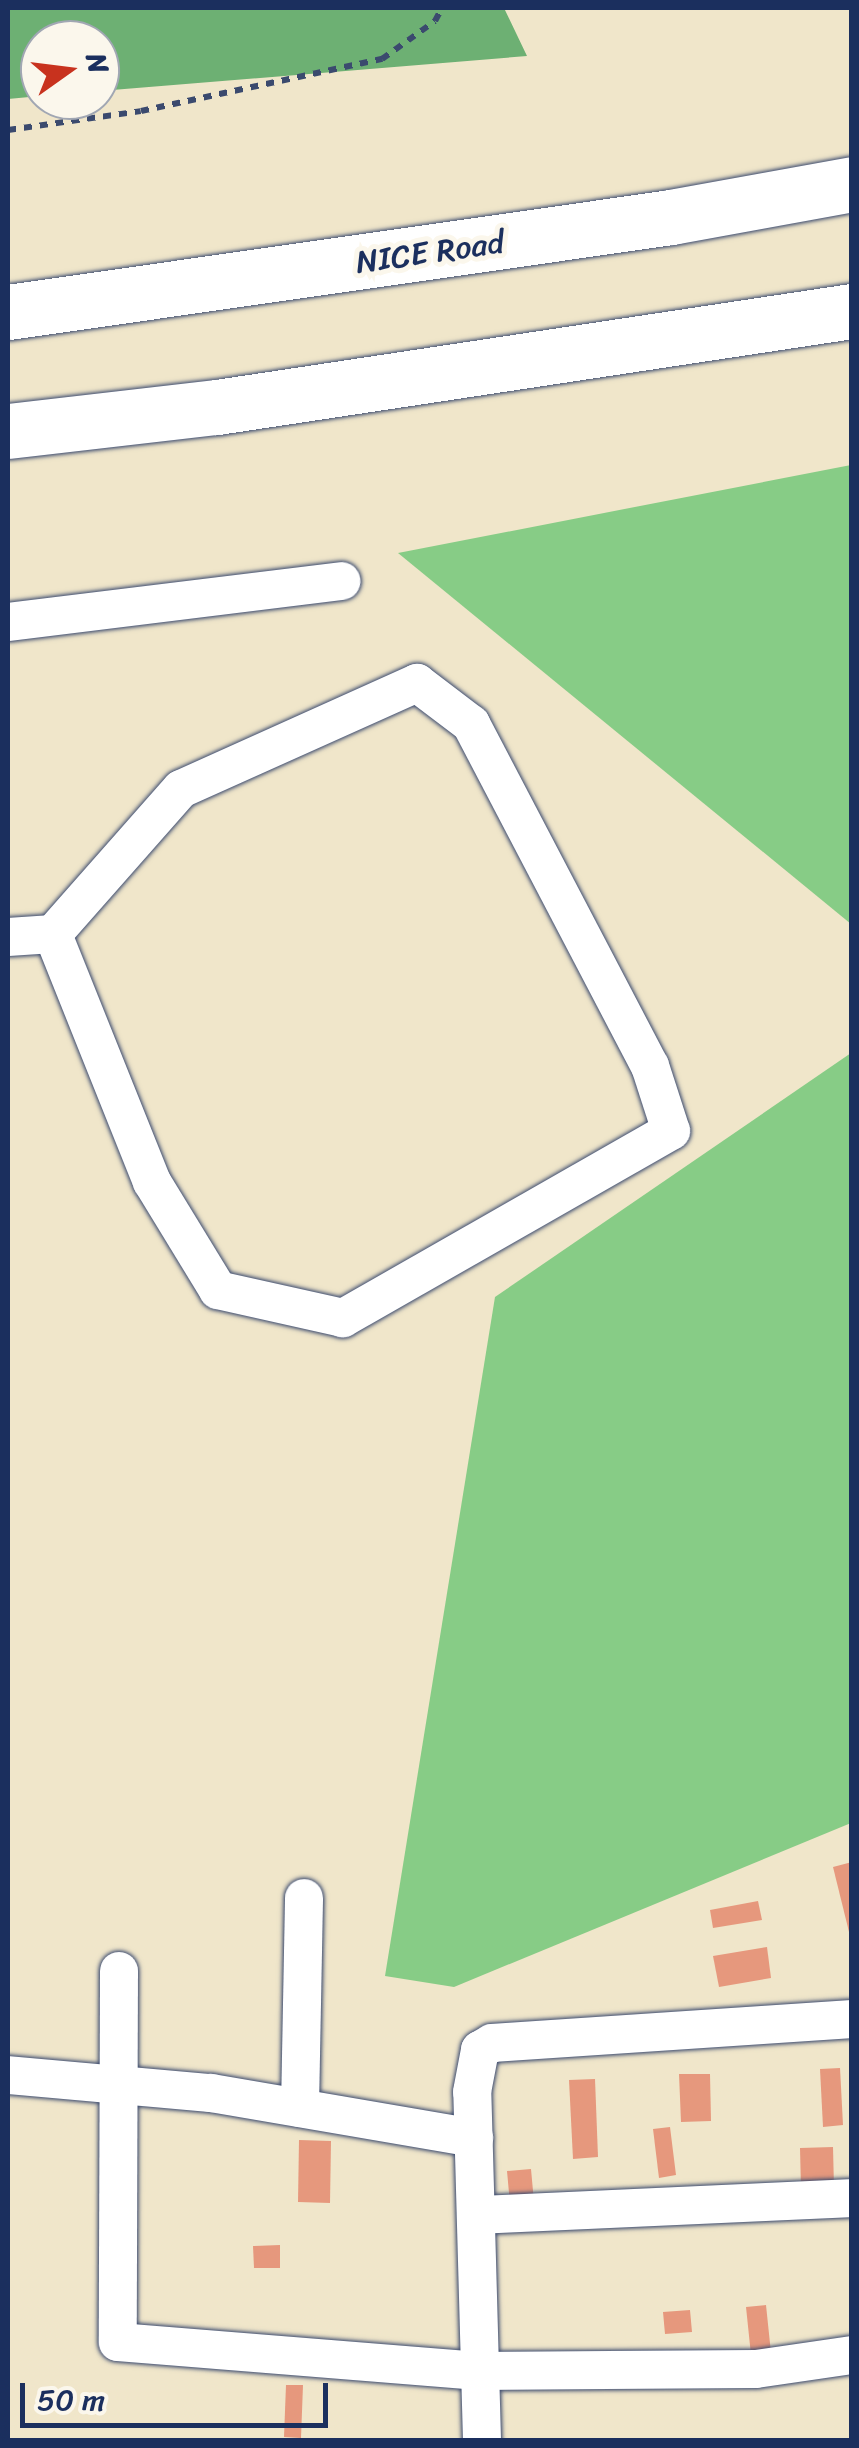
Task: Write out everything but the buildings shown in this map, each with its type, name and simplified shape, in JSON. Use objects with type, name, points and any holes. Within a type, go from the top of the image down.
[{"type":"highway","name":"NICE Road","points":[[8,312],[670,217],[852,184]]},
{"type":"highway","points":[[8,431],[256,402],[852,311]]},
{"type":"street","points":[[8,622],[341,581]]},
{"type":"street","points":[[8,937],[54,934],[181,789],[417,683],[472,724],[650,1066],[671,1131],[343,1318],[218,1290],[152,1182],[54,934]]},
{"type":"street","points":[[300,2108],[304,1898]]},
{"type":"street","points":[[118,1971],[118,2342],[476,2371],[756,2368],[852,2355]]},
{"type":"street","points":[[482,2440],[476,2371],[478,2215],[474,2138],[475,2068],[480,2050],[492,2043],[852,2019]]},
{"type":"street","points":[[8,2075],[300,2108],[474,2138]]},
{"type":"street","points":[[478,2215],[852,2198]]},
{"type":"path","points":[[8,130],[141,111],[382,59],[434,21],[442,8]]},
{"type":"green space","points":[[8,8],[504,8],[527,56],[120,89],[120,20],[20,20],[20,98],[8,99]]},
{"type":"green space","points":[[851,465],[851,924],[398,553]]},
{"type":"green space","points":[[851,1053],[851,1823],[454,1987],[385,1976],[495,1297]]}]
